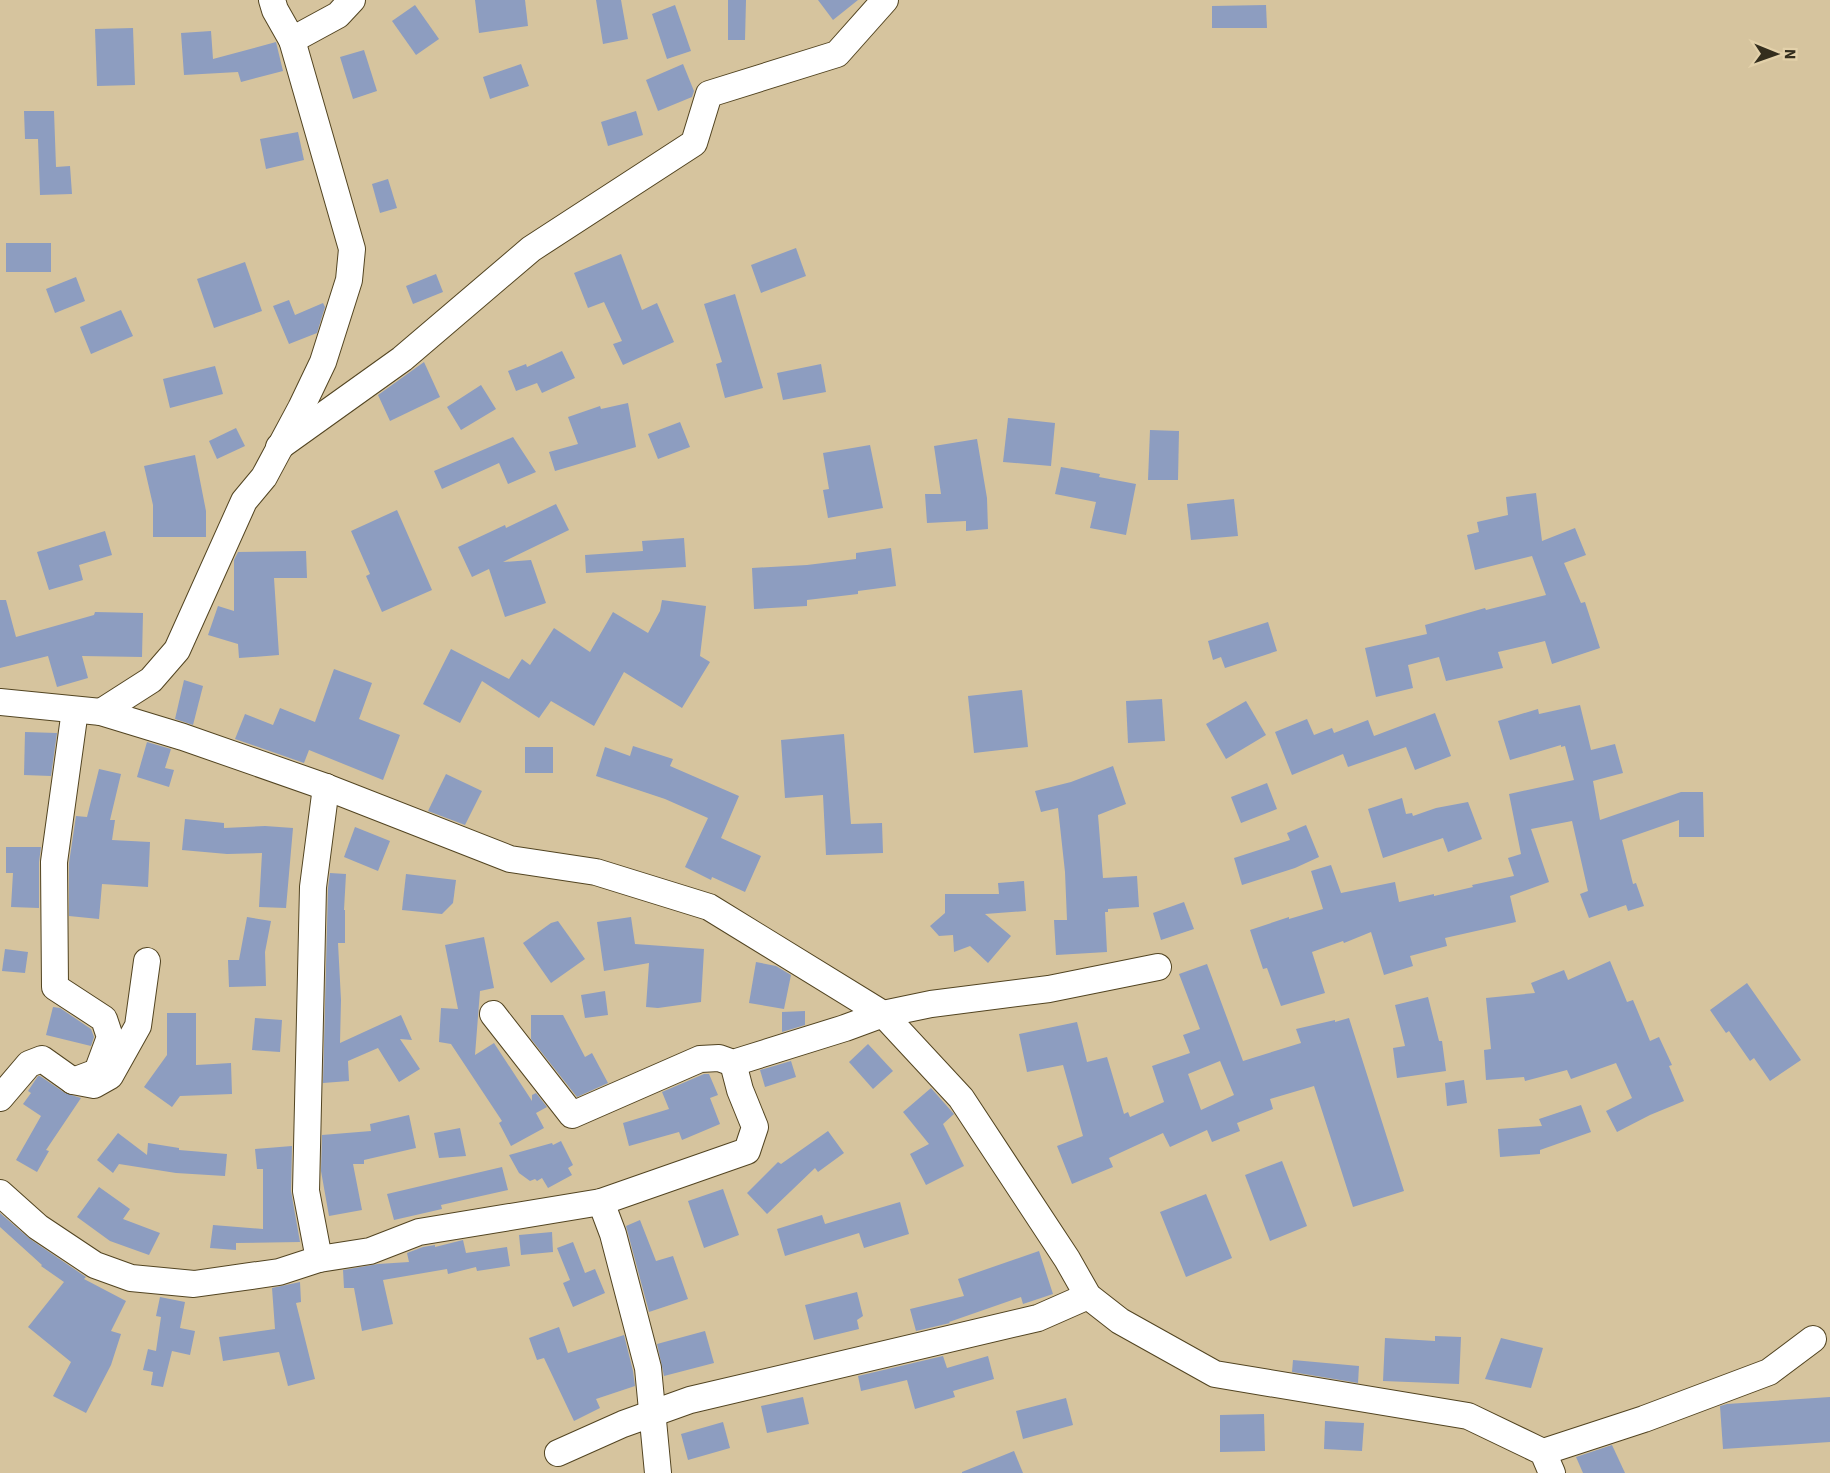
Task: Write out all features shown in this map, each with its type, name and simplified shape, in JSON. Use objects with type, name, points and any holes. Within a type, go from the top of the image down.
[{"type":"street","points":[[101,712],[152,680],[177,650],[244,501],[264,477],[323,362],[349,280],[352,249],[292,40],[272,0]]},
{"type":"street","points":[[292,40],[338,15],[352,0]]},
{"type":"street","points":[[279,447],[402,359],[531,249],[694,143],[709,94],[837,54],[885,0]]},
{"type":"street","points":[[0,702],[101,712],[183,737],[326,787],[510,859],[596,872],[709,907],[883,1014],[961,1098],[1089,1296],[1120,1321],[1215,1374],[1468,1416],[1547,1462],[1644,1419],[1769,1372],[1813,1338]]},
{"type":"street","points":[[73,1081],[97,1072],[110,1037],[104,1019],[55,987],[54,862],[75,710]]},
{"type":"street","points":[[319,1259],[306,1191],[313,887],[326,787]]},
{"type":"street","points":[[0,1098],[29,1064],[42,1059],[73,1081],[94,1085],[110,1076],[138,1026],[147,961]]},
{"type":"street","points":[[493,1014],[572,1115],[700,1059],[719,1058],[733,1063],[883,1014],[931,1004],[1049,989],[1158,967]]},
{"type":"street","points":[[0,1193],[38,1227],[95,1265],[131,1278],[194,1284],[279,1272],[319,1259],[370,1251],[418,1232],[601,1202],[747,1151],[755,1127],[740,1090],[733,1063]]},
{"type":"street","points":[[601,1202],[613,1234],[648,1368],[658,1473]]},
{"type":"street","points":[[558,1452],[623,1424],[690,1400],[1038,1318],[1089,1296]]},
{"type":"building","points":[[475,0],[525,0],[528,26],[479,33]]},
{"type":"building","points":[[596,0],[621,0],[628,39],[603,44]]},
{"type":"building","points":[[728,0],[746,0],[745,40],[728,40]]},
{"type":"building","points":[[818,0],[858,0],[833,20]]},
{"type":"building","points":[[415,5],[439,39],[416,55],[392,21]]},
{"type":"building","points":[[675,5],[691,51],[667,59],[652,14]]},
{"type":"building","points":[[1266,5],[1267,28],[1212,28],[1212,6]]},
{"type":"building","points":[[133,28],[135,85],[97,86],[95,29]]},
{"type":"building","points":[[211,31],[213,59],[276,42],[283,71],[241,82],[238,72],[184,75],[181,33]]},
{"type":"building","points":[[364,50],[377,91],[353,99],[340,57]]},
{"type":"building","points":[[521,64],[529,86],[490,99],[483,77]]},
{"type":"building","points":[[683,64],[694,91],[692,97],[658,111],[646,80]]},
{"type":"building","points":[[24,111],[54,111],[56,167],[70,166],[72,194],[40,195],[38,139],[25,139]]},
{"type":"building","points":[[636,111],[643,135],[608,146],[601,122]]},
{"type":"building","points":[[298,132],[304,160],[266,169],[260,139]]},
{"type":"building","points":[[388,179],[397,208],[380,213],[372,184]]},
{"type":"building","points":[[6,243],[51,243],[51,272],[6,272]]},
{"type":"building","points":[[796,248],[806,276],[761,293],[751,265]]},
{"type":"building","points":[[621,254],[642,310],[657,303],[674,342],[623,365],[613,344],[622,341],[604,302],[588,308],[574,273]]},
{"type":"building","points":[[245,262],[262,311],[214,328],[197,279]]},
{"type":"building","points":[[436,274],[443,292],[413,304],[406,286]]},
{"type":"building","points":[[76,277],[85,301],[55,313],[46,289]]},
{"type":"building","points":[[735,294],[763,388],[725,398],[716,364],[722,362],[704,304]]},
{"type":"building","points":[[289,300],[295,315],[323,303],[325,307],[317,333],[289,344],[273,306]]},
{"type":"building","points":[[121,310],[133,336],[91,354],[80,327]]},
{"type":"building","points":[[562,351],[575,378],[542,393],[537,383],[516,391],[508,371],[526,364],[527,367]]},
{"type":"building","points":[[424,362],[440,397],[390,421],[378,395]]},
{"type":"building","points":[[821,364],[826,392],[783,400],[777,373]]},
{"type":"building","points":[[215,366],[223,394],[170,408],[163,379]]},
{"type":"building","points":[[481,385],[496,409],[461,430],[447,407]]},
{"type":"building","points":[[628,403],[636,447],[555,471],[549,452],[578,444],[568,417],[600,406],[601,409]]},
{"type":"building","points":[[1008,418],[1055,423],[1051,466],[1003,462]]},
{"type":"building","points":[[680,422],[690,447],[658,459],[648,434]]},
{"type":"building","points":[[236,428],[245,446],[217,459],[209,441]]},
{"type":"building","points":[[1150,430],[1179,431],[1178,480],[1148,480]]},
{"type":"building","points":[[513,437],[536,472],[508,484],[499,463],[442,489],[434,471]]},
{"type":"building","points":[[977,439],[987,498],[988,529],[966,531],[966,521],[927,523],[925,494],[941,494],[934,446]]},
{"type":"building","points":[[870,445],[883,508],[828,518],[823,490],[829,489],[823,453]]},
{"type":"building","points":[[195,455],[206,511],[206,537],[153,537],[153,505],[144,466]]},
{"type":"building","points":[[1061,467],[1136,484],[1126,535],[1090,528],[1096,502],[1055,494]]},
{"type":"building","points":[[1536,493],[1542,541],[1575,528],[1586,555],[1564,563],[1581,603],[1585,602],[1600,648],[1552,664],[1545,641],[1498,652],[1503,668],[1446,681],[1439,657],[1408,665],[1413,688],[1376,697],[1365,648],[1427,634],[1425,625],[1485,608],[1486,610],[1546,595],[1532,556],[1475,570],[1467,535],[1479,532],[1477,522],[1508,515],[1506,497]]},
{"type":"building","points":[[1234,499],[1238,536],[1191,540],[1187,504]]},
{"type":"building","points":[[556,504],[569,530],[503,562],[531,560],[546,603],[505,617],[489,569],[472,577],[458,547],[505,525],[506,528]]},
{"type":"building","points":[[397,510],[432,590],[382,612],[366,576],[370,574],[351,531]]},
{"type":"building","points":[[105,531],[112,555],[79,565],[83,580],[49,590],[37,552]]},
{"type":"building","points":[[684,538],[686,567],[586,573],[585,555],[643,551],[642,541]]},
{"type":"building","points":[[891,548],[896,586],[858,591],[858,594],[807,600],[807,606],[754,609],[752,568],[856,559],[856,553]]},
{"type":"building","points":[[306,551],[307,578],[274,578],[279,655],[239,658],[238,644],[208,635],[218,606],[234,611],[234,560],[238,552]]},
{"type":"building","points":[[0,600],[6,600],[16,637],[94,615],[95,612],[143,613],[142,657],[82,656],[88,678],[57,687],[48,656],[0,668]]},
{"type":"building","points":[[662,600],[706,606],[700,656],[710,662],[682,708],[624,672],[594,726],[551,701],[539,718],[482,681],[460,723],[423,704],[451,649],[509,679],[522,659],[530,665],[554,628],[590,652],[613,612],[648,633],[660,611]]},
{"type":"building","points":[[1268,622],[1277,651],[1225,668],[1221,657],[1213,660],[1208,641]]},
{"type":"building","points":[[334,669],[372,683],[359,719],[400,735],[383,780],[309,750],[304,763],[235,739],[245,714],[273,725],[280,708],[315,722]]},
{"type":"building","points":[[184,680],[203,686],[193,725],[175,719]]},
{"type":"building","points":[[1022,690],[1028,747],[974,753],[968,696]]},
{"type":"building","points":[[1162,699],[1165,741],[1128,743],[1126,701]]},
{"type":"building","points":[[1246,701],[1266,735],[1226,759],[1206,724]]},
{"type":"building","points":[[1580,705],[1591,750],[1615,744],[1623,773],[1593,781],[1600,820],[1681,792],[1703,792],[1704,837],[1679,837],[1679,820],[1622,840],[1633,884],[1636,883],[1644,906],[1628,911],[1626,905],[1589,918],[1580,894],[1588,891],[1572,821],[1531,829],[1549,882],[1510,896],[1516,922],[1445,938],[1447,946],[1410,956],[1413,966],[1384,975],[1371,932],[1312,952],[1325,993],[1281,1006],[1267,968],[1263,969],[1250,930],[1323,909],[1311,871],[1331,865],[1341,893],[1395,882],[1399,902],[1434,894],[1434,896],[1514,876],[1508,858],[1521,854],[1509,794],[1574,780],[1565,746],[1561,747],[1561,745],[1510,760],[1498,721],[1538,709],[1539,714]]},
{"type":"building","points":[[1435,713],[1451,756],[1415,770],[1406,747],[1348,767],[1343,754],[1292,775],[1275,732],[1307,719],[1314,735],[1332,728],[1334,733],[1368,720],[1374,736]]},
{"type":"building","points":[[25,732],[57,733],[51,776],[24,775]]},
{"type":"building","points":[[844,734],[851,824],[882,823],[883,853],[826,855],[823,795],[785,798],[781,740]]},
{"type":"building","points":[[147,742],[171,749],[165,768],[174,770],[169,787],[137,777]]},
{"type":"building","points":[[633,746],[673,759],[670,766],[739,796],[721,838],[761,856],[745,892],[712,877],[711,880],[685,867],[708,818],[665,799],[596,776],[605,747],[630,756]]},
{"type":"building","points":[[525,747],[553,747],[553,773],[525,773]]},
{"type":"building","points":[[1113,766],[1126,804],[1098,815],[1103,878],[1137,876],[1139,907],[1108,909],[1108,912],[1105,912],[1107,952],[1056,955],[1054,920],[1067,920],[1065,872],[1058,808],[1041,812],[1035,791],[1071,782]]},
{"type":"building","points":[[99,769],[121,774],[110,820],[115,820],[112,840],[150,842],[148,887],[102,884],[99,919],[69,916],[69,863],[76,816],[87,817]]},
{"type":"building","points":[[446,774],[482,791],[465,825],[428,811]]},
{"type":"building","points":[[1267,783],[1277,809],[1241,823],[1231,797]]},
{"type":"building","points":[[1402,798],[1406,814],[1412,813],[1413,816],[1436,808],[1468,802],[1482,839],[1448,852],[1443,838],[1383,858],[1368,809]]},
{"type":"building","points":[[185,819],[224,823],[224,828],[265,826],[293,828],[286,908],[259,907],[262,853],[227,854],[182,850]]},
{"type":"building","points":[[1306,825],[1319,857],[1295,868],[1242,885],[1234,858],[1290,840],[1287,833]]},
{"type":"building","points":[[355,827],[390,841],[378,871],[344,857]]},
{"type":"building","points":[[6,847],[41,847],[39,908],[11,907],[13,873],[6,873]]},
{"type":"building","points":[[330,873],[346,874],[345,943],[338,943],[341,1000],[340,1043],[401,1015],[412,1040],[400,1039],[420,1069],[399,1082],[378,1048],[348,1061],[349,1081],[323,1083]]},
{"type":"building","points":[[406,874],[456,880],[453,903],[442,914],[402,910]]},
{"type":"building","points":[[1024,881],[1026,911],[985,914],[1011,936],[988,963],[970,946],[954,952],[953,935],[939,936],[930,926],[945,913],[945,894],[999,894],[998,883]]},
{"type":"building","points":[[1184,902],[1194,929],[1161,940],[1153,913]]},
{"type":"building","points":[[247,917],[271,921],[265,952],[266,986],[229,987],[228,960],[239,960]]},
{"type":"building","points":[[631,917],[635,944],[704,949],[701,1002],[658,1008],[646,1007],[649,963],[604,971],[597,922]]},
{"type":"building","points":[[558,921],[585,959],[551,983],[523,943],[551,923]]},
{"type":"building","points":[[484,937],[494,988],[480,991],[475,1055],[494,1043],[532,1101],[532,1095],[536,1093],[547,1107],[536,1113],[544,1128],[511,1146],[499,1123],[502,1121],[451,1044],[439,1042],[441,1008],[458,1009],[445,945]]},
{"type":"building","points":[[5,949],[28,952],[25,973],[2,971]]},
{"type":"building","points":[[1610,961],[1627,1002],[1633,1000],[1650,1041],[1659,1037],[1672,1065],[1669,1066],[1684,1101],[1617,1132],[1606,1111],[1632,1098],[1616,1063],[1571,1079],[1567,1070],[1525,1081],[1524,1077],[1486,1080],[1484,1050],[1491,1049],[1486,998],[1535,993],[1531,983],[1564,970],[1568,980]]},
{"type":"building","points":[[756,962],[776,966],[791,975],[784,1009],[749,1003]]},
{"type":"building","points":[[1207,964],[1243,1061],[1301,1043],[1296,1029],[1349,1018],[1404,1191],[1353,1207],[1314,1086],[1270,1099],[1273,1109],[1237,1123],[1240,1131],[1212,1142],[1207,1130],[1170,1147],[1163,1133],[1109,1158],[1113,1167],[1072,1184],[1057,1146],[1083,1136],[1063,1065],[1027,1072],[1019,1034],[1077,1022],[1087,1062],[1107,1057],[1124,1114],[1128,1112],[1130,1117],[1164,1102],[1152,1066],[1190,1053],[1183,1035],[1200,1029],[1179,974]],"holes":[[[1220,1061],[1234,1095],[1201,1110],[1188,1074]]]},
{"type":"building","points":[[1747,983],[1801,1060],[1770,1081],[1754,1058],[1750,1061],[1729,1031],[1726,1033],[1710,1010]]},
{"type":"building","points":[[605,991],[608,1015],[585,1018],[581,995]]},
{"type":"building","points":[[1428,997],[1439,1041],[1442,1041],[1446,1071],[1397,1078],[1393,1048],[1405,1046],[1395,1005]]},
{"type":"building","points":[[53,1007],[60,1008],[91,1029],[94,1037],[91,1046],[46,1035]]},
{"type":"building","points":[[805,1011],[805,1025],[782,1032],[782,1012]]},
{"type":"building","points":[[167,1013],[196,1013],[196,1065],[231,1063],[232,1094],[180,1096],[172,1107],[144,1087],[167,1055]]},
{"type":"building","points":[[531,1015],[563,1015],[585,1057],[592,1053],[608,1083],[577,1097],[531,1039]]},
{"type":"building","points":[[255,1018],[282,1020],[280,1052],[252,1050]]},
{"type":"building","points":[[868,1044],[893,1071],[873,1089],[849,1062]]},
{"type":"building","points":[[791,1061],[796,1077],[765,1087],[760,1070]]},
{"type":"building","points":[[709,1074],[718,1095],[710,1098],[720,1124],[682,1140],[679,1132],[629,1146],[623,1123],[669,1109],[662,1092]]},
{"type":"building","points":[[38,1076],[65,1093],[81,1098],[46,1150],[49,1151],[37,1172],[16,1160],[41,1116],[23,1104],[31,1093],[28,1091]]},
{"type":"building","points":[[1464,1080],[1467,1103],[1447,1106],[1445,1083]]},
{"type":"building","points":[[931,1088],[954,1114],[943,1124],[964,1166],[926,1185],[910,1154],[929,1144],[903,1112]]},
{"type":"building","points":[[1581,1105],[1591,1132],[1540,1150],[1540,1154],[1500,1157],[1498,1129],[1542,1126],[1539,1119]]},
{"type":"building","points":[[409,1115],[416,1148],[364,1160],[364,1164],[353,1164],[362,1210],[329,1216],[321,1171],[322,1135],[371,1131],[370,1124]]},
{"type":"building","points":[[460,1128],[466,1156],[439,1158],[434,1133]]},
{"type":"building","points":[[828,1131],[844,1153],[818,1172],[815,1168],[767,1214],[747,1193],[778,1162],[781,1164]]},
{"type":"building","points":[[118,1133],[147,1155],[148,1143],[179,1148],[179,1150],[227,1154],[225,1176],[176,1173],[119,1164],[113,1173],[97,1160]]},
{"type":"building","points":[[561,1141],[573,1165],[568,1168],[572,1175],[548,1188],[542,1178],[530,1181],[519,1173],[509,1155],[552,1143],[553,1145]]},
{"type":"building","points":[[292,1146],[291,1191],[300,1242],[236,1243],[236,1250],[210,1248],[213,1225],[263,1229],[263,1169],[257,1169],[255,1149]]},
{"type":"building","points":[[1282,1161],[1307,1226],[1270,1241],[1245,1175]]},
{"type":"building","points":[[502,1167],[508,1190],[441,1205],[442,1209],[394,1220],[387,1194]]},
{"type":"building","points":[[99,1187],[130,1209],[123,1219],[160,1233],[149,1255],[110,1241],[77,1217]]},
{"type":"building","points":[[723,1189],[739,1235],[704,1248],[688,1201]]},
{"type":"building","points":[[1206,1194],[1232,1258],[1186,1277],[1160,1212]]},
{"type":"building","points":[[900,1202],[909,1234],[864,1248],[859,1233],[785,1256],[777,1229],[822,1215],[825,1224]]},
{"type":"building","points":[[0,1213],[30,1239],[86,1277],[84,1279],[126,1301],[111,1331],[121,1334],[111,1365],[86,1413],[53,1396],[71,1362],[28,1327],[64,1282],[41,1266],[0,1227]]},
{"type":"building","points":[[640,1220],[656,1261],[673,1256],[688,1299],[649,1312],[626,1226]]},
{"type":"building","points":[[552,1232],[553,1252],[521,1255],[519,1235]]},
{"type":"building","points":[[463,1240],[466,1253],[507,1247],[510,1266],[477,1271],[476,1267],[448,1274],[447,1269],[383,1280],[393,1324],[362,1331],[354,1288],[344,1288],[343,1270],[409,1262],[407,1253],[423,1247],[435,1245],[435,1247]]},
{"type":"building","points":[[573,1242],[585,1273],[595,1269],[605,1293],[573,1307],[563,1283],[570,1280],[557,1248]]},
{"type":"building","points":[[1039,1251],[1053,1294],[1023,1304],[1021,1297],[950,1323],[916,1331],[910,1309],[964,1296],[958,1279]]},
{"type":"building","points":[[300,1282],[301,1302],[296,1303],[315,1379],[288,1386],[279,1352],[223,1361],[219,1337],[275,1329],[272,1288]]},
{"type":"building","points":[[857,1292],[863,1316],[857,1320],[859,1329],[814,1340],[805,1305]]},
{"type":"building","points":[[160,1297],[185,1302],[180,1328],[195,1331],[190,1355],[172,1351],[163,1387],[151,1385],[153,1372],[143,1370],[148,1349],[156,1351],[161,1317],[156,1316]]},
{"type":"building","points":[[559,1327],[568,1353],[624,1335],[635,1386],[596,1399],[600,1408],[574,1421],[544,1358],[537,1360],[529,1338]]},
{"type":"building","points":[[705,1331],[714,1363],[664,1376],[657,1344]]},
{"type":"building","points":[[1435,1336],[1461,1337],[1459,1384],[1383,1381],[1385,1338],[1435,1341]]},
{"type":"building","points":[[1501,1338],[1543,1348],[1531,1388],[1485,1379]]},
{"type":"building","points":[[943,1356],[947,1368],[988,1356],[994,1379],[953,1391],[955,1397],[915,1409],[907,1380],[861,1391],[858,1376]]},
{"type":"building","points":[[1293,1360],[1359,1366],[1358,1383],[1292,1372]]},
{"type":"building","points":[[803,1397],[809,1424],[767,1433],[761,1406]]},
{"type":"building","points":[[1830,1397],[1830,1442],[1723,1449],[1720,1406]]},
{"type":"building","points":[[1066,1398],[1073,1425],[1023,1439],[1016,1411]]},
{"type":"building","points":[[1264,1414],[1265,1451],[1220,1452],[1220,1415]]},
{"type":"building","points":[[1325,1421],[1364,1423],[1362,1451],[1324,1449]]},
{"type":"building","points":[[723,1422],[730,1448],[688,1460],[681,1434]]},
{"type":"building","points":[[1612,1445],[1625,1473],[1583,1473],[1576,1457]]},
{"type":"building","points":[[1014,1451],[1023,1473],[962,1473],[962,1472]]}]
